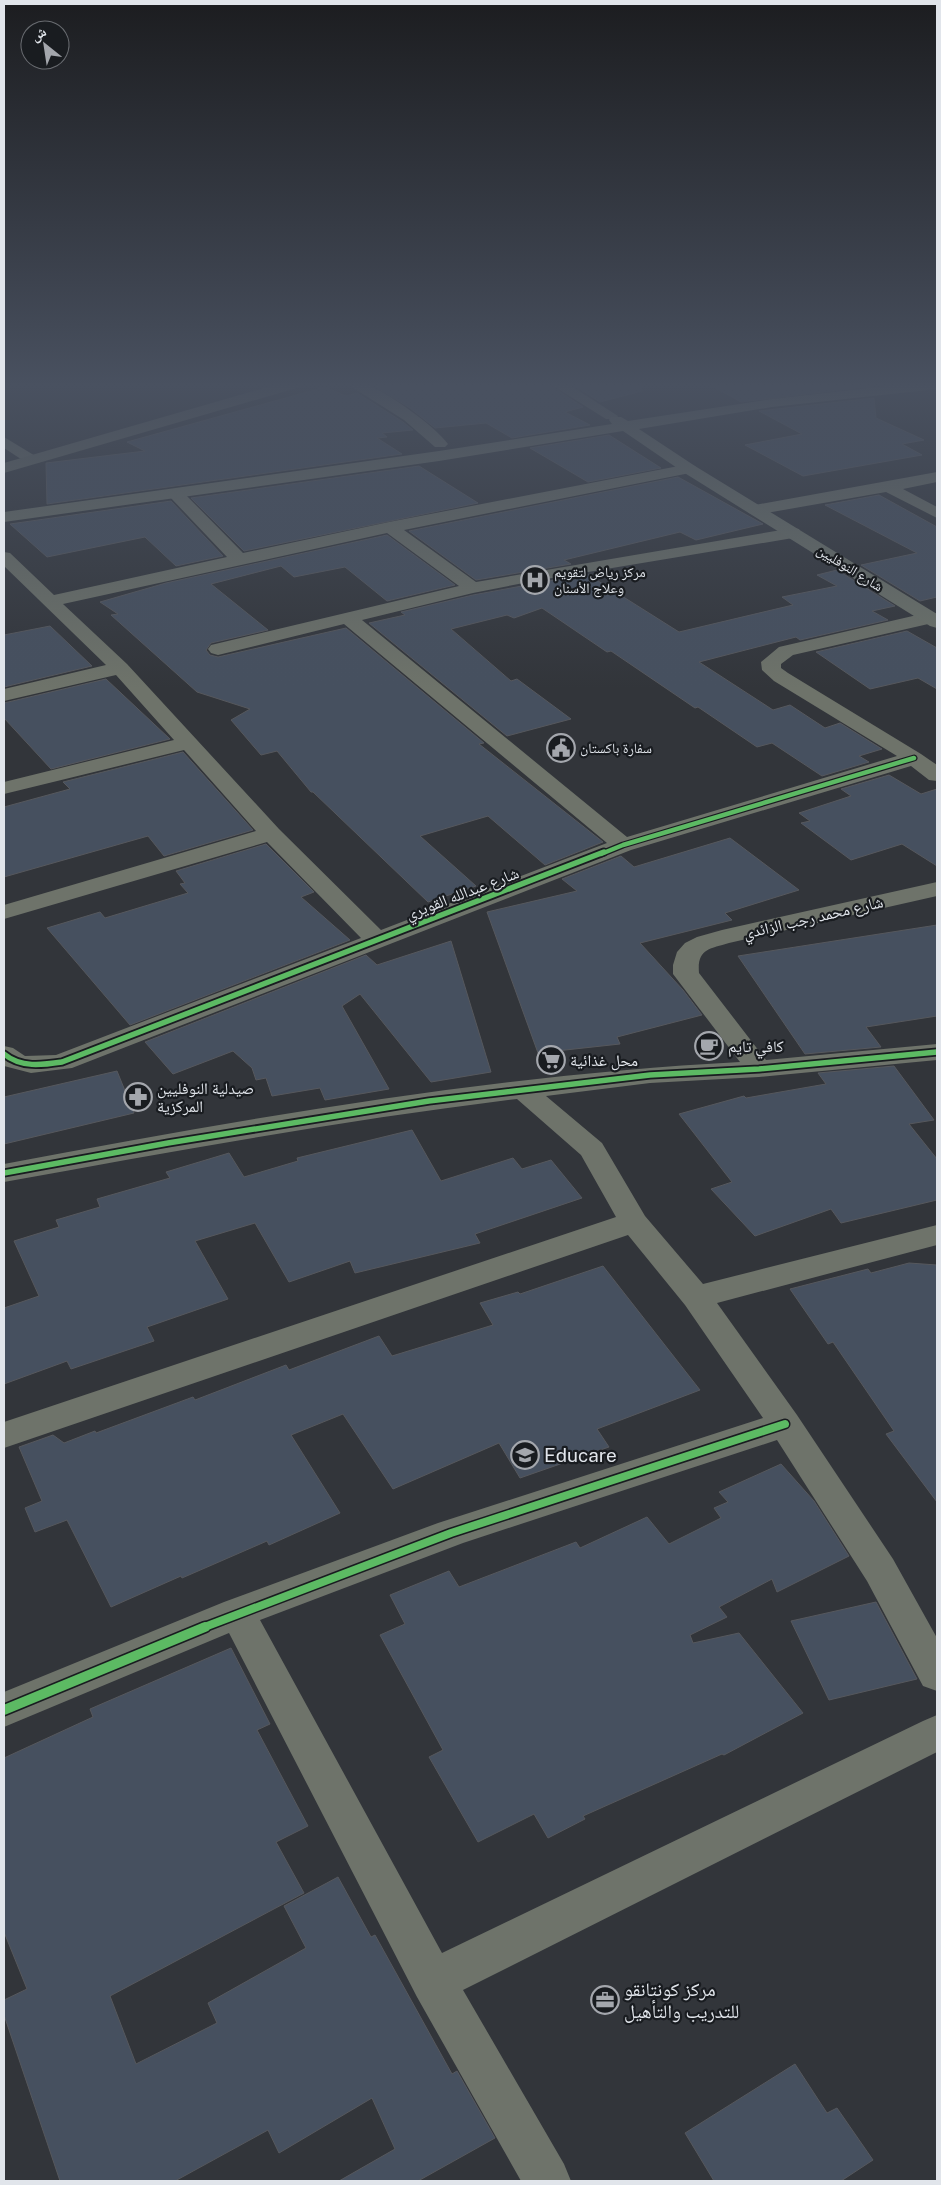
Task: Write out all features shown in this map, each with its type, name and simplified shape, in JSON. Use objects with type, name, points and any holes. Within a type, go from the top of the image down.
[{"type":"main road","points":[[6,509],[180,484]]},
{"type":"main road","points":[[6,509],[176,494],[245,484]]},
{"type":"main road","name":"شارع النوفليين","points":[[713,484],[934,620]]},
{"type":"street","points":[[50,602],[238,558],[612,484]]},
{"type":"street","points":[[756,510],[903,484]]},
{"type":"street","points":[[888,487],[937,513]]},
{"type":"street","points":[[176,494],[238,558]]},
{"type":"street","points":[[389,527],[473,588]]},
{"type":"street","points":[[218,649],[473,588],[793,533]]},
{"type":"street","points":[[4,556],[120,668],[271,834],[376,940]]},
{"type":"street","points":[[348,618],[623,845]]},
{"type":"street","points":[[934,620],[786,652],[777,656],[771,662],[772,670],[780,678],[914,758],[937,775]]},
{"type":"street","points":[[4,696],[120,668]]},
{"type":"street","points":[[4,788],[188,743]]},
{"type":"street","name":"شارع عبدالله القويري","points":[[15,1059],[40,1066],[62,1062],[98,1050],[623,845],[914,758]]},
{"type":"street","points":[[4,912],[271,834]]},
{"type":"street","name":"شارع محمد رجب الزائدي","points":[[759,1069],[686,974],[686,957],[691,950],[722,938],[937,889]]},
{"type":"street","points":[[4,1173],[168,1143],[429,1101],[650,1074],[759,1069],[937,1052]]},
{"type":"street","points":[[523,1090],[592,1150],[634,1222],[696,1297],[785,1424],[880,1570],[937,1674]]},
{"type":"street","points":[[4,1435],[634,1222]]},
{"type":"street","points":[[696,1297],[937,1235]]},
{"type":"street","points":[[4,1710],[237,1614],[451,1533],[785,1424]]},
{"type":"street","points":[[237,1614],[433,1982],[548,2181]]},
{"type":"street","points":[[433,1982],[937,1733]]},
{"type":"building","points":[[47,484],[189,484],[47,504]]},
{"type":"building","points":[[291,484],[448,484],[478,503],[244,551],[191,498]]},
{"type":"building","points":[[643,484],[691,484],[763,524],[696,540],[680,532],[564,560],[571,564],[476,580],[409,531]]},
{"type":"building","points":[[879,495],[937,527],[937,597],[920,601],[861,565],[917,553],[825,505]]},
{"type":"building","points":[[171,501],[223,556],[176,566],[145,537],[47,557],[10,524]]},
{"type":"building","points":[[387,535],[455,585],[387,601],[345,567],[294,577],[281,566],[211,584],[268,630],[211,643],[206,650],[210,655],[218,657],[346,628],[484,743],[479,744],[603,842],[545,865],[488,816],[420,836],[476,886],[428,902],[311,792],[277,751],[261,755],[231,720],[250,709],[197,692],[111,615],[118,614],[100,602],[166,583]]},
{"type":"building","points":[[837,570],[895,606],[872,611],[888,620],[800,640],[796,637],[699,662],[773,710],[790,705],[825,728],[840,723],[882,749],[859,756],[869,762],[822,776],[772,743],[757,747],[611,651],[607,652],[542,608],[514,618],[507,615],[451,629],[511,681],[517,679],[571,719],[507,736],[369,623],[405,615],[401,612],[473,595],[587,574],[679,632],[793,605],[782,597],[837,586],[817,575]]},
{"type":"building","points":[[50,626],[92,666],[4,687],[4,635]]},
{"type":"building","points":[[907,631],[937,648],[937,689],[918,678],[870,689],[816,652]]},
{"type":"building","points":[[106,679],[170,739],[51,769],[4,718],[4,703]]},
{"type":"building","points":[[183,752],[253,830],[164,856],[148,836],[4,877],[4,807],[70,789],[63,782]]},
{"type":"building","points":[[889,775],[921,794],[937,789],[937,866],[902,844],[851,860],[801,823],[810,821],[799,813],[851,796],[841,789]]},
{"type":"building","points":[[730,838],[799,890],[725,913],[732,920],[640,943],[683,990],[702,1015],[617,1037],[620,1044],[538,1053],[487,912],[577,891],[562,879],[621,856],[634,867]]},
{"type":"building","points":[[266,844],[314,892],[301,897],[350,940],[130,1025],[47,928],[100,912],[105,918],[188,893],[180,884],[185,883],[176,871]]},
{"type":"building","points":[[937,925],[937,1016],[866,1027],[881,1047],[805,1054],[738,956]]},
{"type":"building","points":[[451,941],[491,1072],[431,1082],[360,994],[342,1006],[389,1089],[325,1100],[320,1088],[272,1096],[266,1078],[256,1080],[252,1068],[233,1051],[173,1074],[145,1042],[366,955],[377,965]]},
{"type":"building","points":[[894,1066],[934,1120],[909,1124],[937,1159],[937,1200],[841,1223],[831,1209],[755,1236],[711,1189],[732,1182],[679,1114],[744,1096],[746,1098],[826,1084],[818,1073]]},
{"type":"building","points":[[117,1071],[134,1113],[4,1144],[4,1097]]},
{"type":"building","points":[[412,1130],[441,1181],[513,1158],[522,1169],[551,1160],[582,1198],[475,1234],[480,1243],[355,1273],[350,1261],[289,1282],[255,1223],[195,1241],[228,1299],[147,1327],[154,1341],[71,1369],[67,1361],[4,1384],[4,1308],[39,1296],[14,1241],[59,1227],[56,1220],[100,1207],[97,1199],[170,1178],[166,1172],[229,1153],[244,1177],[298,1161],[297,1158]]},
{"type":"building","points":[[909,1263],[937,1265],[937,1502],[886,1434],[894,1431],[833,1342],[828,1344],[790,1289],[868,1269],[871,1273]]},
{"type":"building","points":[[603,1266],[700,1390],[597,1429],[609,1447],[520,1478],[499,1443],[393,1489],[343,1414],[291,1435],[340,1513],[269,1545],[267,1541],[111,1607],[67,1520],[35,1532],[25,1508],[42,1501],[19,1447],[53,1435],[64,1443],[193,1397],[195,1400],[286,1365],[289,1370],[379,1336],[392,1356],[493,1325],[480,1303],[518,1292],[520,1294]]},
{"type":"building","points":[[781,1464],[814,1501],[849,1556],[777,1592],[772,1579],[719,1607],[727,1617],[690,1635],[693,1643],[739,1633],[803,1713],[724,1755],[722,1754],[583,1816],[585,1819],[548,1838],[534,1814],[478,1842],[429,1757],[443,1750],[380,1635],[405,1624],[390,1595],[449,1571],[459,1587],[576,1542],[580,1548],[647,1517],[669,1544],[721,1518],[714,1508],[728,1502],[719,1492]]},
{"type":"building","points":[[876,1602],[917,1679],[829,1700],[791,1621]]},
{"type":"building","points":[[231,1648],[270,1724],[257,1730],[308,1826],[276,1842],[304,1893],[110,1996],[136,2064],[217,2023],[208,2003],[306,1948],[284,1906],[338,1877],[371,1937],[375,1935],[452,2074],[457,2071],[495,2138],[418,2181],[339,2181],[395,2149],[372,2098],[279,2153],[268,2130],[175,2181],[60,2181],[4,2015],[4,2000],[27,1989],[4,1932],[4,1758],[93,1717],[90,1709]]},
{"type":"building","points":[[795,2064],[827,2113],[837,2108],[873,2160],[841,2181],[714,2181],[685,2133]]},
{"type":"cycle path","points":[[4,1054],[10,1059],[23,1064],[39,1065],[62,1062],[623,845],[914,758]]},
{"type":"cycle path","points":[[4,1173],[168,1143],[429,1101],[650,1075],[759,1069],[937,1052]]},
{"type":"cycle path","points":[[4,1710],[237,1613],[451,1533],[785,1424]]},
{"type":"place","name":"مركز رياض لتقويم وعلاج الأسنان","points":[[535,580]]},
{"type":"place","name":"سفارة باكستان","points":[[561,748]]},
{"type":"place","name":"كافي تايم","points":[[709,1046]]},
{"type":"place","name":"محل غذائية","points":[[551,1060]]},
{"type":"place","name":"صيدلية النوفليين المركزية","points":[[138,1097]]},
{"type":"place","name":"Educare","points":[[525,1455]]},
{"type":"place","name":"مركز كونتانقو للتدريب والتأهيل","points":[[605,2000]]}]
